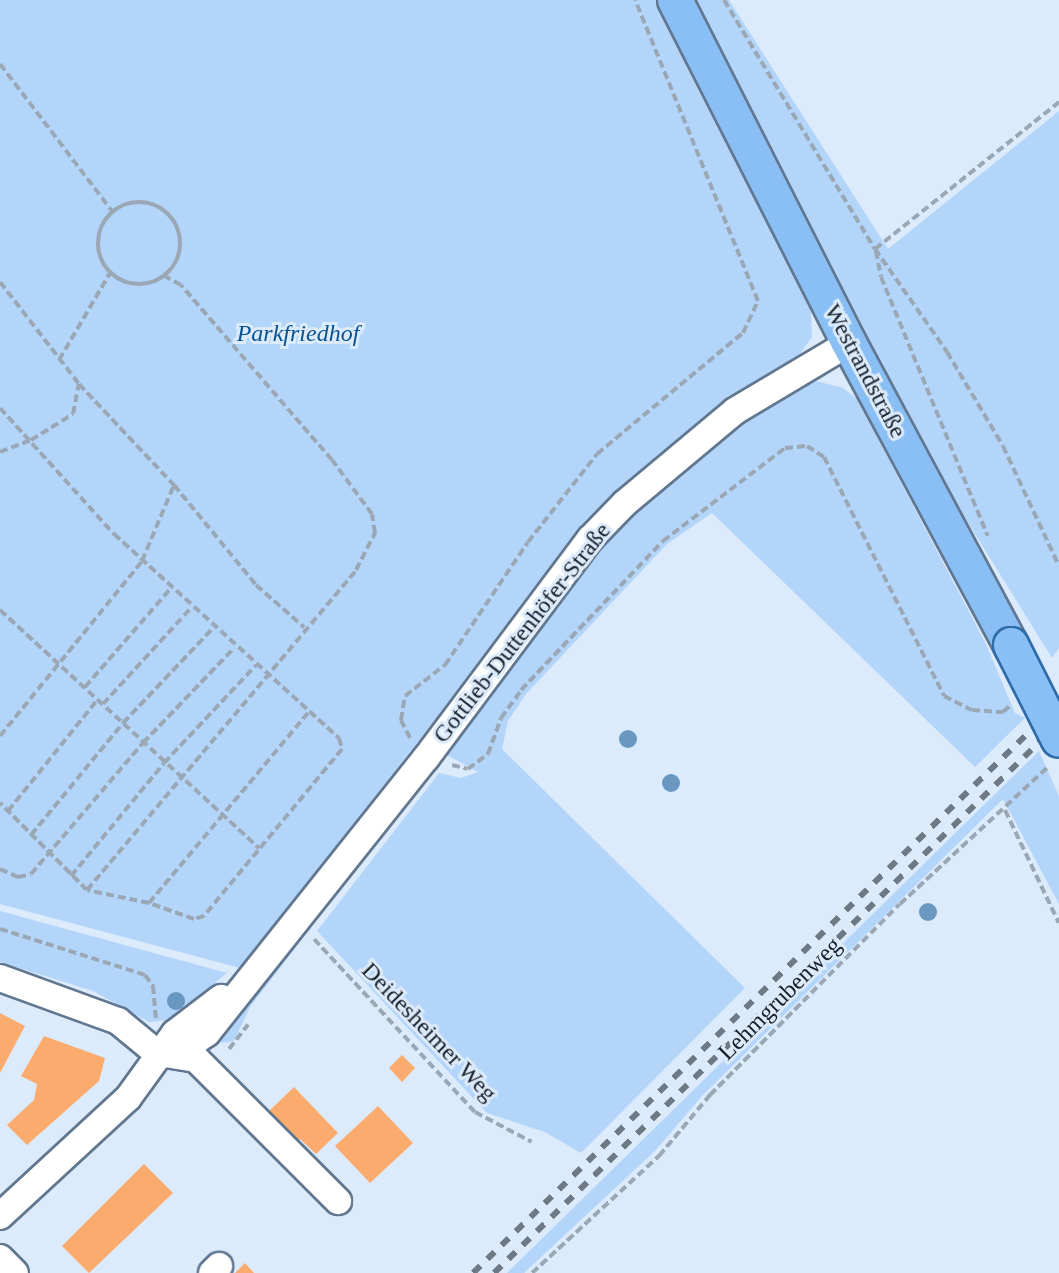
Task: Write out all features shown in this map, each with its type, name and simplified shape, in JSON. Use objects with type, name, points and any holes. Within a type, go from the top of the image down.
[{"type":"main road","name":"Westrandstraße","points":[[675,0],[849,343],[1059,740]]},
{"type":"street","name":"Gottlieb-Duttenhöfer-Straße","points":[[157,1053],[184,1049],[207,1033],[245,978],[426,758],[590,539],[625,503],[735,411],[849,343]]},
{"type":"street","points":[[0,978],[118,1021],[157,1053],[196,1059],[338,1201]]},
{"type":"street","points":[[0,1216],[128,1098],[157,1053]]},
{"type":"street","points":[[0,1258],[15,1273]]},
{"type":"path","points":[[635,0],[758,301],[743,333],[597,454],[528,542],[445,665],[405,696],[401,720],[426,758],[468,769],[488,754],[501,718],[593,610],[663,541],[785,448],[807,446],[824,457],[944,696],[972,710],[1003,712],[1014,703]]},
{"type":"path","points":[[724,0],[875,249],[947,352],[1003,446],[1059,566]]},
{"type":"path","points":[[0,64],[112,211]]},
{"type":"path","points":[[875,249],[1059,102]]},
{"type":"path","points":[[145,202],[167,212],[180,234],[178,259],[165,276],[132,284],[110,273],[98,251],[100,227],[112,211],[145,202]]},
{"type":"path","points":[[875,249],[881,277],[944,420],[991,545]]},
{"type":"path","points":[[59,360],[110,273]]},
{"type":"path","points":[[87,890],[371,548],[372,514],[201,308],[165,276]]},
{"type":"path","points":[[0,282],[79,384],[174,485],[256,585],[304,627]]},
{"type":"path","points":[[0,452],[31,440],[73,414],[79,384]]},
{"type":"path","points":[[0,408],[142,561],[234,647],[339,738],[342,749],[204,916],[194,919],[149,903],[87,890],[0,803]]},
{"type":"path","points":[[0,736],[142,561],[174,485]]},
{"type":"path","points":[[85,687],[171,588]]},
{"type":"path","points":[[8,811],[100,702],[192,607]]},
{"type":"path","points":[[0,610],[221,817],[259,848]]},
{"type":"path","points":[[31,835],[123,723],[213,628]]},
{"type":"path","points":[[0,869],[18,877],[31,874],[143,743],[234,647]]},
{"type":"path","points":[[71,876],[164,763],[256,665]]},
{"type":"path","points":[[149,903],[308,713]]},
{"type":"path","name":"Lehmgrubenweg","points":[[532,1273],[659,1156],[710,1095],[900,904],[1005,810],[1059,756]]},
{"type":"path","points":[[1005,810],[1059,923]]},
{"type":"path","points":[[0,929],[145,975],[157,1001],[157,1053]]},
{"type":"path","name":"Deidesheimer Weg","points":[[310,935],[475,1112],[532,1142]]},
{"type":"green space","name":"Parkfriedhof","points":[[0,0],[661,0],[811,311],[812,337],[799,355],[708,416],[638,476],[571,547],[240,968],[0,904]]},
{"type":"green space","points":[[688,0],[729,0],[888,249],[1059,111],[1059,648],[1052,658],[913,434]]},
{"type":"green space","points":[[816,381],[843,388],[857,399],[985,642],[1015,713],[1025,718],[975,767],[712,513],[667,544],[526,694],[508,721],[502,749],[745,988],[581,1153],[545,1132],[487,1113],[317,931],[439,773],[461,778],[478,772],[445,754],[594,554],[684,463],[797,385]]},
{"type":"green space","points":[[1039,751],[1059,796],[1059,904],[1003,799],[702,1096],[656,1150],[524,1273],[507,1273]]},
{"type":"green space","points":[[428,774],[250,1007],[234,1041],[222,1043],[215,1035]]},
{"type":"green space","points":[[0,911],[227,973],[169,1020],[149,1022],[93,991],[0,962]]},
{"type":"building","points":[[0,1013],[25,1026],[0,1073]]},
{"type":"building","points":[[44,1036],[105,1058],[99,1081],[27,1145],[7,1125],[34,1100],[37,1084],[21,1076]]},
{"type":"building","points":[[402,1055],[415,1068],[402,1082],[389,1068]]},
{"type":"building","points":[[294,1087],[338,1133],[316,1154],[300,1139],[294,1145],[265,1115]]},
{"type":"building","points":[[378,1106],[413,1143],[370,1183],[335,1146]]},
{"type":"building","points":[[144,1164],[173,1193],[89,1273],[62,1246]]},
{"type":"building","points":[[245,1263],[254,1273],[235,1273]]},
{"type":"railway","points":[[473,1273],[1059,703]]},
{"type":"railway","points":[[494,1273],[1059,723]]}]
